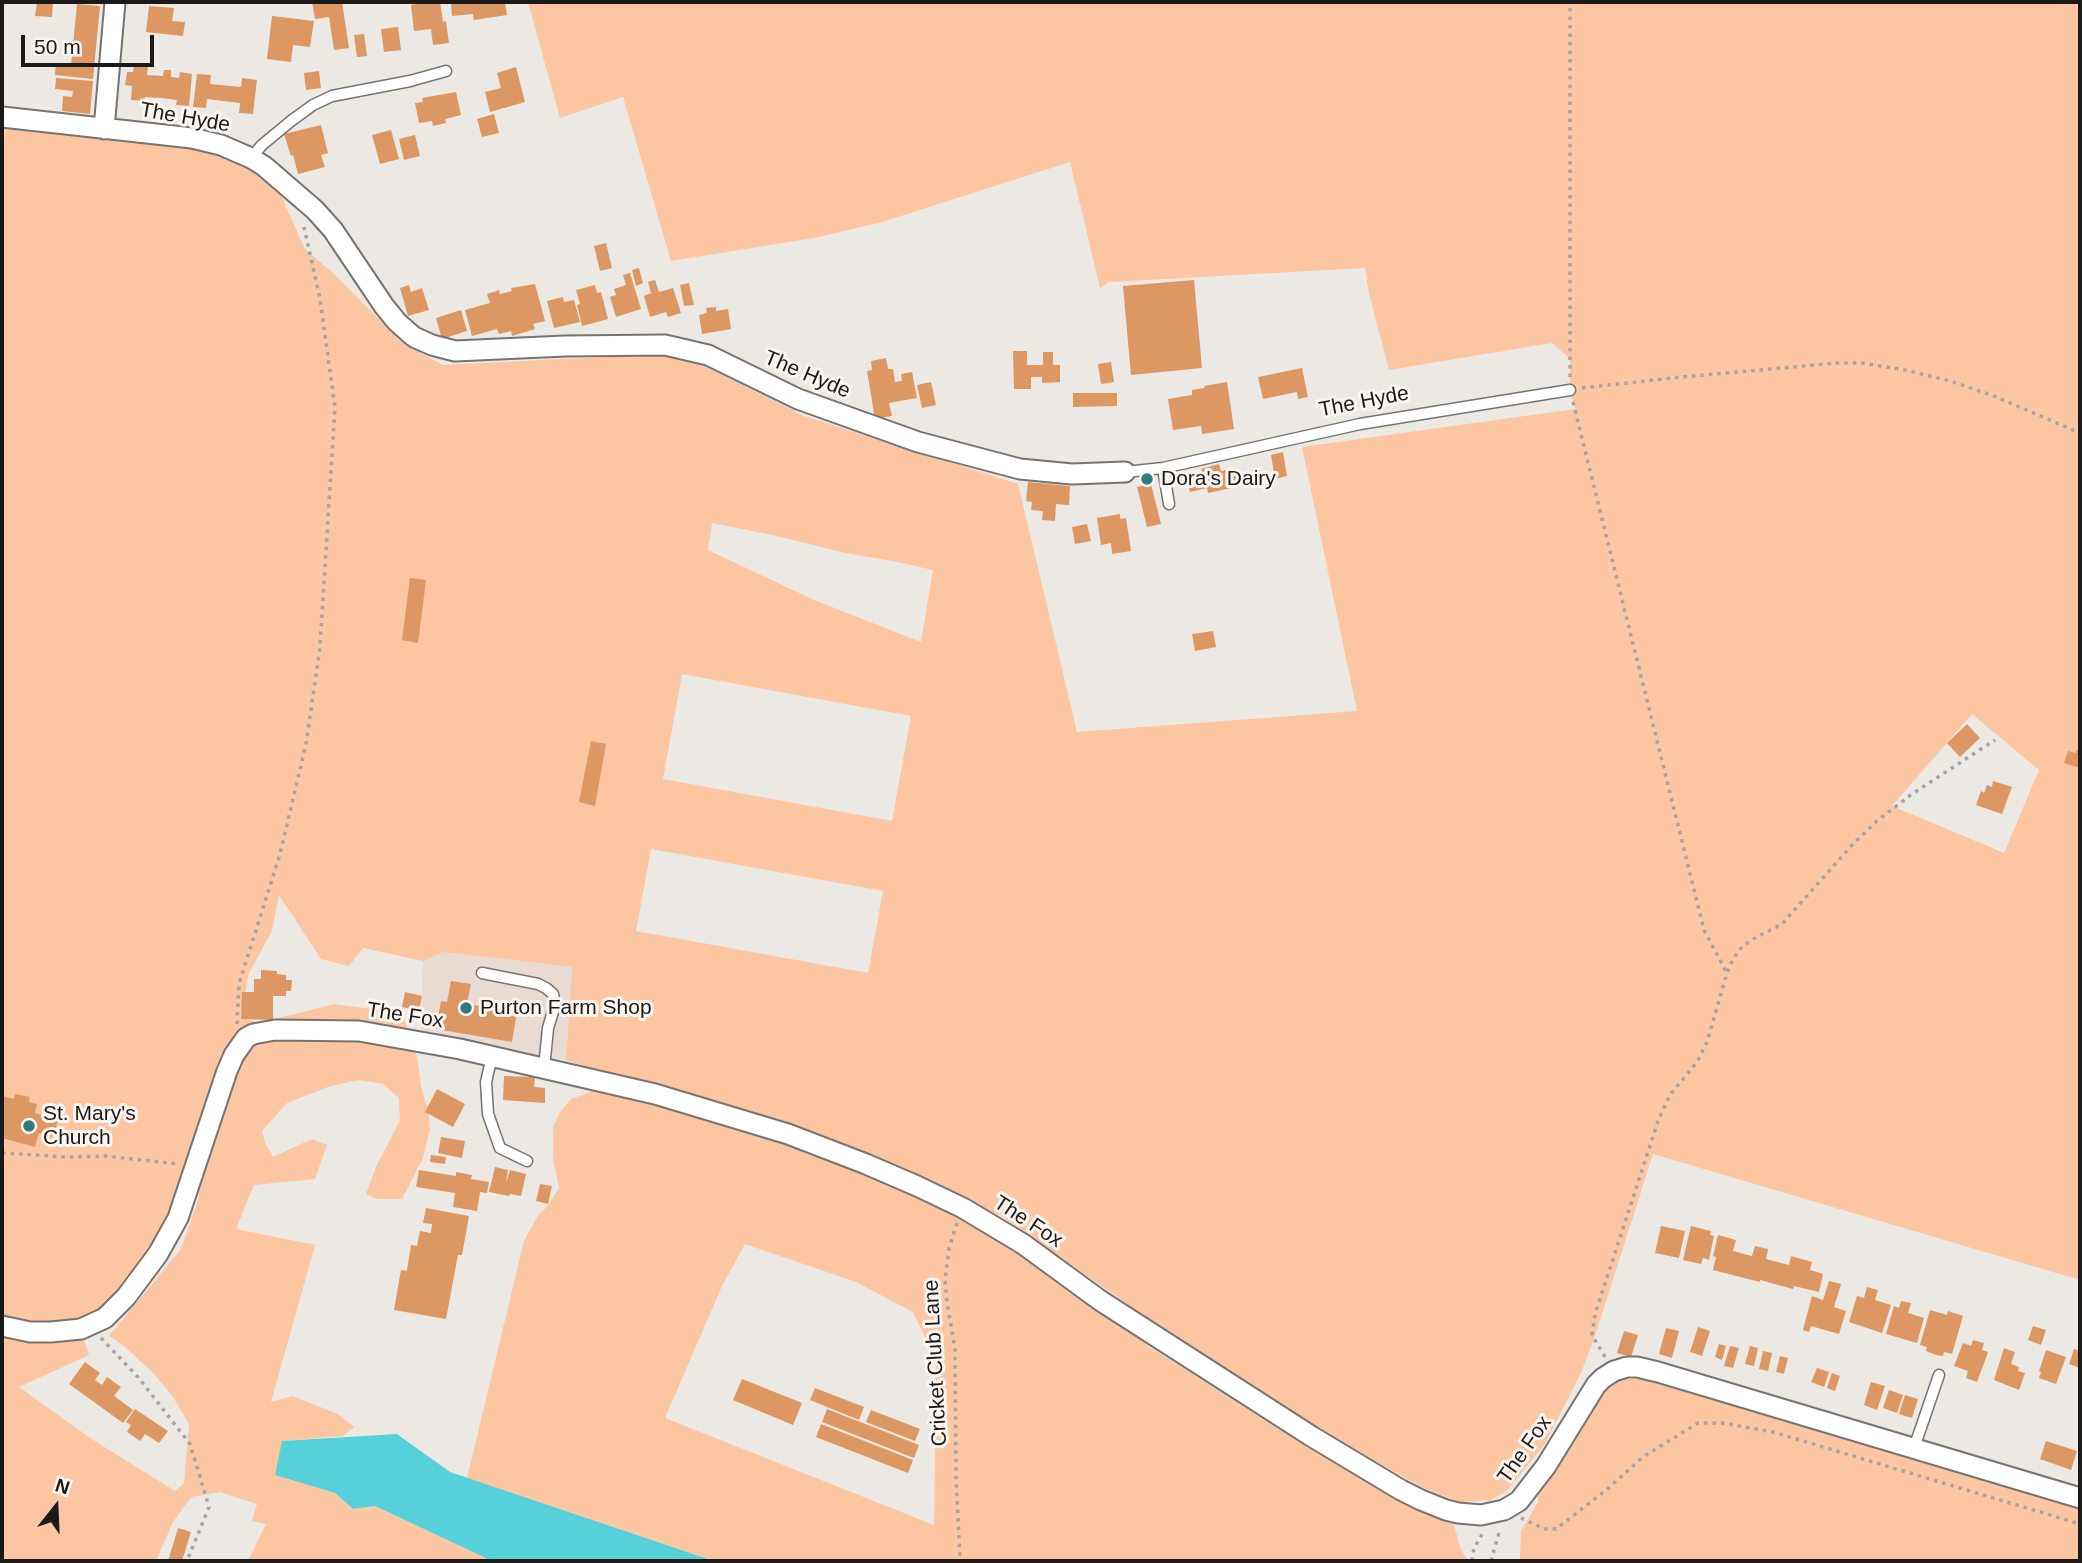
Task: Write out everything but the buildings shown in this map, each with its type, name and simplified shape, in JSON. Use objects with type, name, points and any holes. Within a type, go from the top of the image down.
[{"type":"street","points":[[104,129],[115,2]]},
{"type":"street","name":"The Hyde","points":[[2,117],[191,138],[221,145],[251,158],[315,210],[333,230],[397,322],[414,337],[432,345],[455,351],[664,345],[708,355],[798,399],[918,442],[1020,469],[1072,474],[1125,472]]},
{"type":"street","name":"The Fox","points":[[241,1043],[253,1034],[305,1029],[359,1031],[426,1042],[655,1094],[788,1134],[866,1164],[963,1208],[1023,1244],[1180,1354],[1311,1436],[1401,1490],[1433,1506],[1458,1513],[1481,1515],[1504,1510],[1519,1501],[1546,1466],[1596,1385],[1615,1371]]},
{"type":"street","points":[[2,1326],[30,1332],[51,1332],[91,1325],[118,1307],[158,1254],[178,1218],[227,1072],[241,1043]]},
{"type":"street","points":[[1615,1371],[1637,1367],[1658,1372],[2080,1498]]},
{"type":"lane","points":[[251,158],[291,121],[313,105],[332,96],[446,71]]},
{"type":"lane","name":"The Hyde","points":[[1125,472],[1163,468],[1360,424],[1570,390]]},
{"type":"lane","points":[[1163,468],[1169,504]]},
{"type":"lane","points":[[482,973],[538,984],[553,994],[555,1006],[548,1028],[544,1068]]},
{"type":"lane","points":[[492,1056],[486,1082],[488,1114],[500,1148],[527,1161]]},
{"type":"lane","points":[[1914,1448],[1939,1375]]},
{"type":"path","points":[[1570,2],[1570,390],[1704,930],[1727,973]]},
{"type":"path","points":[[241,1043],[236,1034],[239,984],[286,829],[306,744],[320,647],[335,407],[320,299],[303,225]]},
{"type":"path","points":[[1570,390],[1720,373],[1862,363],[1950,381],[1994,396],[2080,433]]},
{"type":"path","points":[[1615,1371],[1594,1341],[1593,1321],[1659,1118],[1670,1094],[1698,1062],[1727,973],[1740,949],[1751,940],[1782,924],[1877,821],[1912,794],[1994,740]]},
{"type":"path","points":[[2,1153],[66,1157],[106,1156],[197,1166]]},
{"type":"path","name":"Cricket Club Lane","points":[[960,1561],[955,1349],[945,1281],[949,1248],[963,1208]]},
{"type":"path","points":[[91,1325],[138,1377],[190,1444],[209,1507],[187,1561]]},
{"type":"path","points":[[1491,1561],[1504,1510],[1545,1529],[1556,1529],[1643,1457],[1698,1423],[1722,1423],[1773,1432],[2080,1524]]},
{"type":"shaded area","points":[[528,2],[2080,2],[2080,1280],[1653,1154],[1595,1336],[1581,1373],[1544,1445],[1506,1492],[1490,1500],[1459,1502],[1422,1487],[1349,1447],[1176,1338],[1000,1215],[981,1209],[1031,1263],[1153,1349],[1300,1443],[1454,1525],[1461,1550],[1469,1561],[714,1561],[467,1478],[524,1241],[539,1214],[559,1188],[553,1159],[553,1127],[560,1112],[571,1099],[594,1091],[653,1087],[566,1060],[572,967],[444,952],[423,961],[363,948],[349,966],[321,959],[279,895],[272,931],[249,973],[240,1017],[259,1023],[334,1004],[379,1010],[405,1021],[417,1056],[430,1129],[423,1158],[402,1199],[377,1199],[366,1194],[376,1167],[400,1120],[399,1098],[383,1084],[358,1080],[328,1087],[287,1103],[262,1131],[273,1157],[312,1139],[327,1145],[315,1179],[254,1185],[236,1229],[315,1245],[271,1402],[292,1396],[338,1414],[354,1427],[343,1436],[282,1441],[276,1475],[335,1493],[353,1509],[375,1506],[492,1561],[248,1561],[266,1524],[252,1521],[257,1504],[220,1492],[191,1497],[173,1522],[156,1561],[2,1561],[2,1330],[81,1332],[89,1355],[19,1387],[93,1440],[175,1491],[184,1483],[189,1424],[173,1397],[155,1375],[123,1345],[109,1336],[181,1249],[198,1201],[204,1149],[145,1257],[108,1308],[92,1317],[50,1326],[2,1320],[2,123],[154,139],[240,157],[279,191],[305,249],[399,339],[443,365],[662,354],[695,361],[804,416],[1018,484],[1077,732],[1357,711],[1302,447],[1575,409],[1570,390],[1570,359],[1552,343],[1389,370],[1365,268],[1109,282],[1100,288],[1070,162],[882,222],[814,238],[671,261],[623,97],[560,118]],"holes":[[[712,523],[933,570],[921,642],[814,600],[708,550]],[[682,674],[911,716],[892,821],[663,779]],[[1972,714],[2039,770],[2004,853],[1892,806]],[[651,849],[883,891],[868,973],[636,931]],[[745,1244],[856,1282],[913,1312],[936,1360],[934,1525],[665,1418],[722,1286]]]},
{"type":"shaded area","points":[[444,952],[572,967],[566,1060],[421,1031],[423,961]]},
{"type":"shaded area","points":[[1621,1379],[1649,1379],[2080,1507],[2080,1561],[1520,1561],[1521,1531],[1538,1502],[1538,1496],[1603,1393]]},
{"type":"water","points":[[397,1434],[450,1472],[714,1561],[492,1561],[375,1506],[353,1509],[335,1493],[275,1475],[282,1441]]},
{"type":"place","name":"Dora's Dairy","points":[[1147,479]]},
{"type":"place","name":"Purton Farm Shop","points":[[466,1008]]},
{"type":"place","name":"St. Mary's Church","points":[[29,1126]]}]
